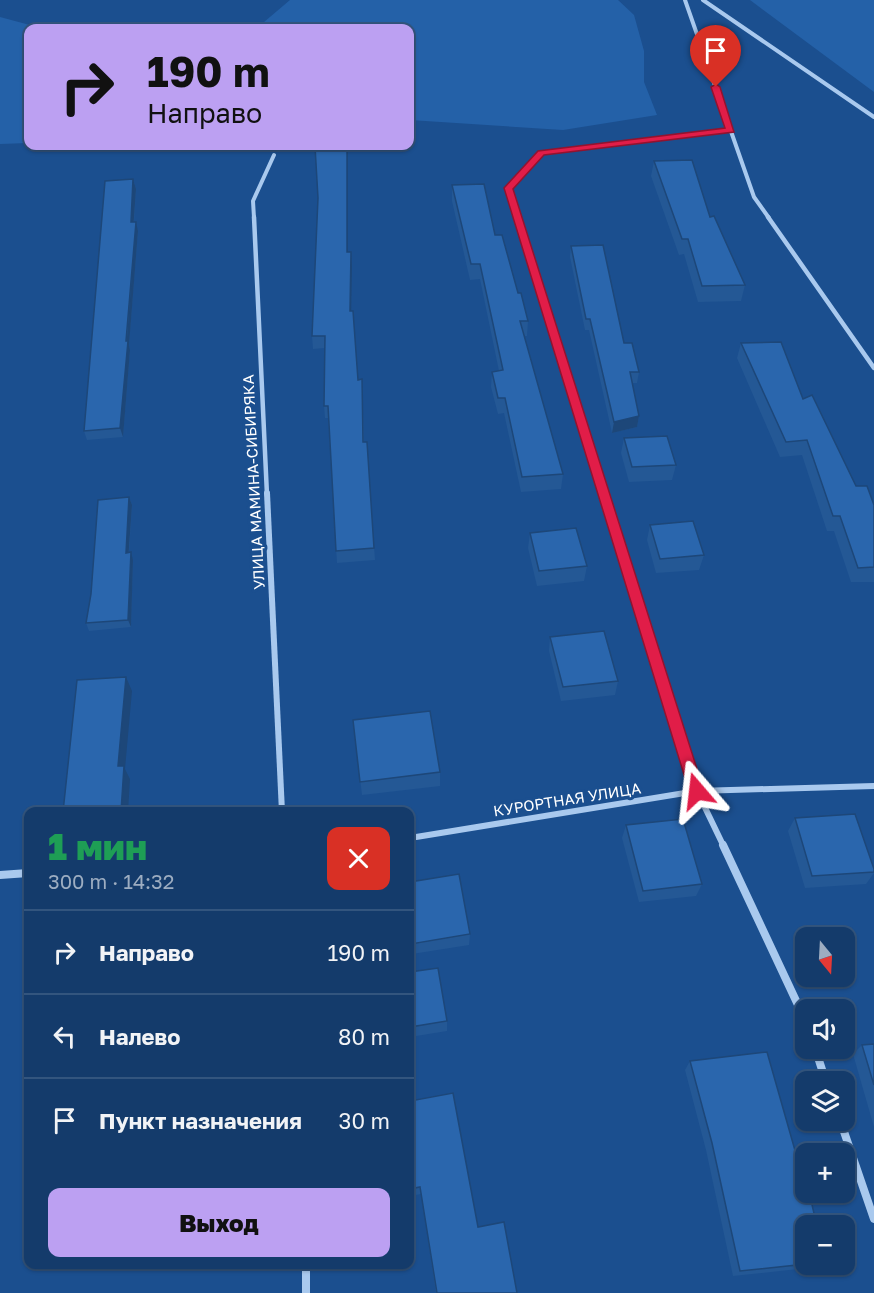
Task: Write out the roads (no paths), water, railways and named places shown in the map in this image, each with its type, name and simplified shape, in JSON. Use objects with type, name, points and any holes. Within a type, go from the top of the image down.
[{"type":"street","points":[[686,0],[754,197],[874,368]]},
{"type":"street","points":[[704,0],[874,117]]},
{"type":"street","points":[[730,130],[542,153],[508,188],[697,791],[797,999]]},
{"type":"street","name":"УЛИЦА МАМИНА-СИБИРЯКА","points":[[274,156],[253,201],[282,807]]},
{"type":"street","name":"КУРОРТНАЯ УЛИЦА","points":[[414,837],[697,791],[874,786]]},
{"type":"street","points":[[0,875],[24,873]]},
{"type":"street","points":[[844,1131],[874,1219]]},
{"type":"street","points":[[306,1269],[306,1293]]}]
